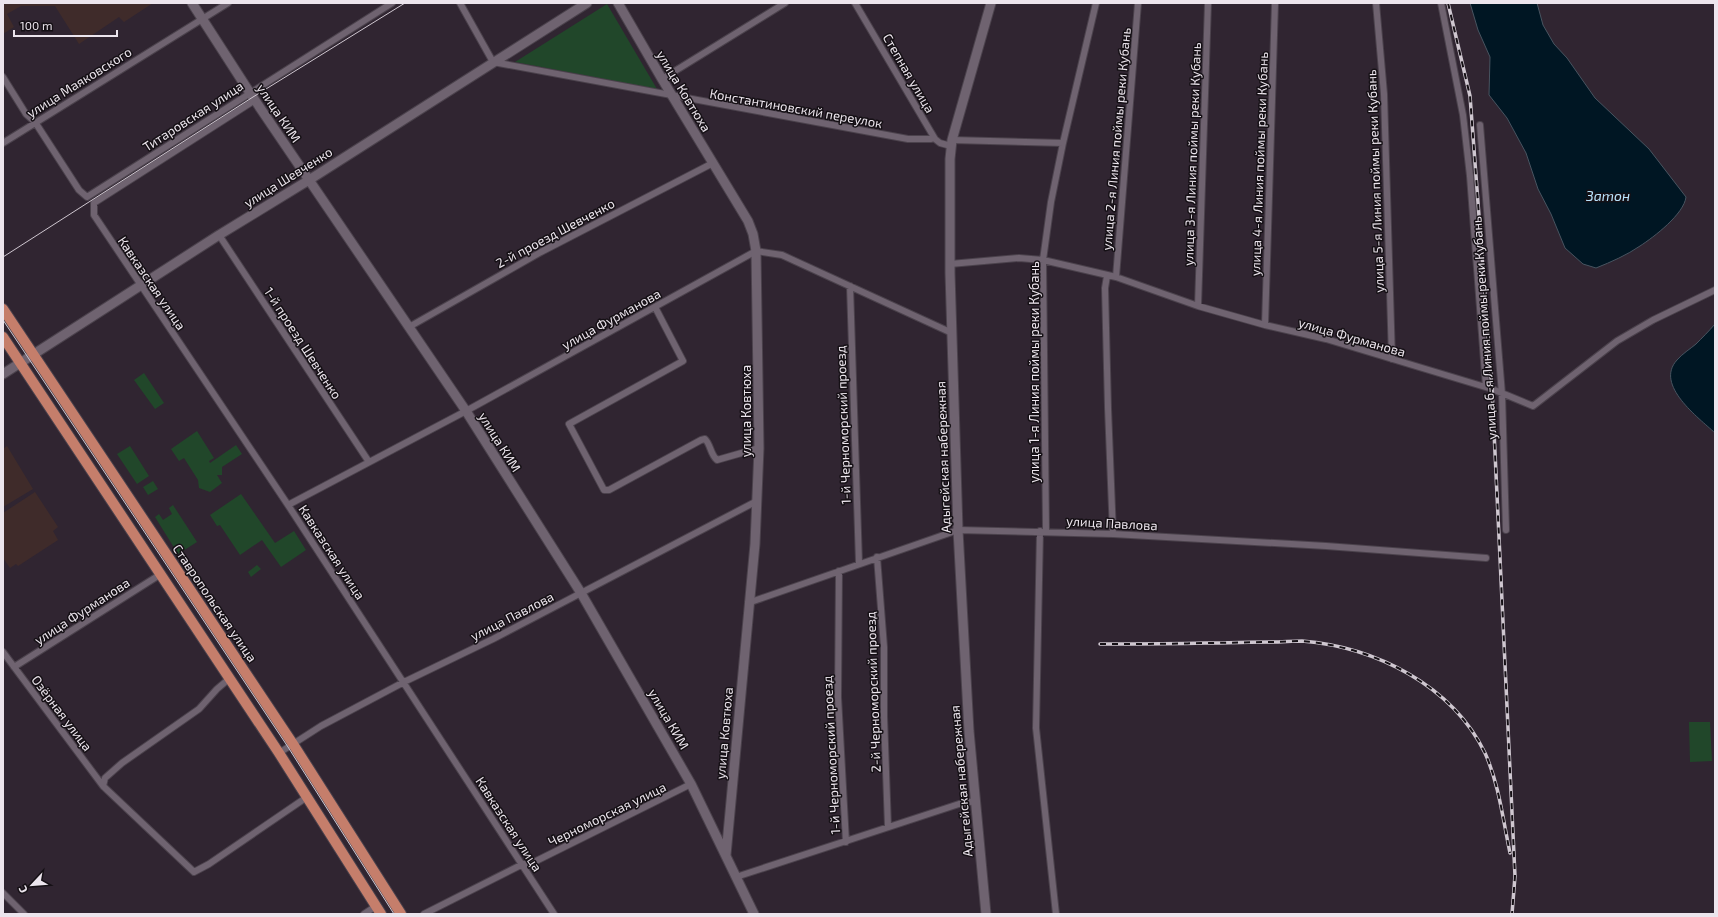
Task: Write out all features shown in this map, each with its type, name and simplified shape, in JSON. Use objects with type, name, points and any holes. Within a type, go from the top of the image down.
[{"type":"main road","name":"Ставропольская улица","points":[[3,309],[293,744],[401,914]]},
{"type":"main road","points":[[3,338],[230,678],[379,910]]},
{"type":"street","name":"улица КИМ","points":[[192,3],[252,96],[466,411],[581,593],[691,784],[754,914]]},
{"type":"street","name":"улица Маяковского","points":[[3,143],[228,3]]},
{"type":"street","name":"Титаровская улица","points":[[94,203],[392,3]]},
{"type":"street","points":[[460,3],[493,62]]},
{"type":"street","name":"улица Шевченко","points":[[3,374],[219,235],[309,180],[588,3]]},
{"type":"street","name":"улица Ковтюха","points":[[618,3],[662,80],[748,221],[754,234],[756,250],[759,448],[757,501],[755,544],[748,603],[726,856]]},
{"type":"street","points":[[662,80],[785,3]]},
{"type":"street","name":"Степная улица","points":[[856,3],[935,139],[940,143],[952,143]]},
{"type":"street","name":"Адыгейская набережная","points":[[986,914],[969,731],[958,530],[950,264],[950,160],[952,143],[991,3]]},
{"type":"street","name":"улица 1-я Линия поймы реки Кубань","points":[[1056,914],[1036,728],[1043,531],[1043,260],[1051,202],[1062,143],[1096,3]]},
{"type":"street","name":"улица 2-я Линия поймы реки Кубань","points":[[1116,277],[1138,3]]},
{"type":"street","name":"улица 3-я Линия поймы реки Кубань","points":[[1198,306],[1208,3]]},
{"type":"street","name":"улица 4-я Линия поймы реки Кубань","points":[[1265,325],[1275,3]]},
{"type":"street","name":"улица 5-я Линия поймы реки Кубань","points":[[1376,3],[1384,94],[1392,359]]},
{"type":"street","name":"улица 6-я Линия поймы реки Кубань","points":[[1441,3],[1463,115],[1470,176],[1486,387]]},
{"type":"street","name":"Константиновский переулок","points":[[493,62],[908,139],[931,139]]},
{"type":"street","points":[[3,77],[26,114],[35,122]]},
{"type":"street","name":"Титаровская улица","points":[[35,122],[79,190],[87,197],[252,96]]},
{"type":"street","name":"улица 6-я Линия поймы реки Кубань","points":[[1480,125],[1502,394],[1506,530]]},
{"type":"street","points":[[952,143],[1062,143]]},
{"type":"street","name":"2-й проезд Шевченко","points":[[409,327],[541,252],[713,163]]},
{"type":"street","name":"Кавказская улица","points":[[94,203],[94,215],[404,682],[554,914]]},
{"type":"street","name":"1-й проезд Шевченко","points":[[219,235],[369,462]]},
{"type":"street","points":[[756,250],[782,254],[952,333]]},
{"type":"street","name":"улица Фурманова","points":[[288,506],[655,308],[756,250]]},
{"type":"street","name":"улица Фурманова","points":[[950,264],[1019,258],[1043,260],[1116,277],[1198,306],[1265,325],[1326,339],[1486,387],[1534,406],[1618,341],[1654,320],[1715,290]]},
{"type":"street","points":[[1107,276],[1105,288],[1113,534]]},
{"type":"street","name":"1-й Черноморский проезд","points":[[850,286],[859,564]]},
{"type":"street","points":[[655,308],[683,361],[569,424],[604,490],[609,490],[701,440],[705,439],[708,442],[714,457],[717,460],[759,448]]},
{"type":"street","name":"улица Павлова","points":[[279,753],[321,726],[404,682],[493,639],[757,501]]},
{"type":"street","name":"улица Павлова","points":[[748,603],[958,530],[1113,534],[1326,546],[1486,558]]},
{"type":"street","name":"2-й Черноморский проезд","points":[[877,557],[884,647],[884,716],[888,827]]},
{"type":"street","name":"1-й Черноморский проезд","points":[[839,571],[838,698],[846,842]]},
{"type":"street","name":"улица Фурманова","points":[[14,667],[161,574]]},
{"type":"street","name":"Озёрная улица","points":[[3,652],[103,786],[194,872],[209,864],[307,796]]},
{"type":"street","points":[[103,786],[105,778],[122,763],[200,709],[216,689],[230,678]]},
{"type":"street","name":"Черноморская улица","points":[[424,914],[522,864],[530,864],[691,784]]},
{"type":"street","points":[[736,878],[959,804],[975,801]]},
{"type":"street","points":[[3,893],[24,914]]},
{"type":"street","points":[[364,914],[379,910]]},
{"type":"shaded area","points":[[3,3],[153,3],[124,22],[119,17],[79,44],[55,6],[21,6],[7,14],[14,27],[3,34]]},
{"type":"shaded area","points":[[7,446],[33,489],[3,507],[3,449]]},
{"type":"shaded area","points":[[35,492],[58,527],[53,531],[58,540],[18,566],[16,564],[10,568],[3,558],[3,513]]},
{"type":"green space","points":[[607,4],[657,89],[515,62]]},
{"type":"green space","points":[[144,373],[164,403],[155,409],[134,380]]},
{"type":"green space","points":[[197,431],[214,458],[209,461],[210,463],[236,445],[242,454],[222,467],[222,475],[217,475],[222,483],[210,492],[199,488],[198,480],[184,458],[179,461],[171,449]]},
{"type":"green space","points":[[130,446],[149,476],[137,484],[117,454]]},
{"type":"green space","points":[[153,481],[158,489],[148,495],[143,487]]},
{"type":"green space","points":[[241,494],[275,543],[294,531],[306,550],[281,567],[262,540],[240,555],[220,525],[217,526],[210,515]]},
{"type":"green space","points":[[173,505],[197,542],[178,554],[155,517],[159,514],[163,520],[172,514],[169,508]]},
{"type":"green space","points":[[257,565],[261,569],[251,577],[248,572]]},
{"type":"green space","points":[[1689,722],[1710,722],[1712,761],[1690,762]]},
{"type":"water","name":"Затон","points":[[1470,3],[1537,3],[1543,25],[1554,44],[1567,58],[1595,98],[1649,149],[1686,197],[1680,211],[1674,218],[1646,242],[1613,261],[1596,268],[1583,264],[1565,248],[1551,214],[1538,189],[1526,153],[1507,118],[1489,95],[1490,57],[1478,30]]},
{"type":"water","points":[[1715,324],[1715,433],[1681,400],[1671,380],[1671,370],[1677,360],[1696,344]]},
{"type":"tram line","points":[[3,257],[253,97],[405,3]]},
{"type":"tram line","points":[[3,320],[288,747],[394,914]]},
{"type":"railway","points":[[1448,3],[1470,96],[1492,389],[1515,876],[1512,914]]},
{"type":"railway","points":[[1100,644],[1302,641],[1357,651],[1383,661],[1432,689],[1453,708],[1471,729],[1485,753],[1494,777],[1510,853]]}]
